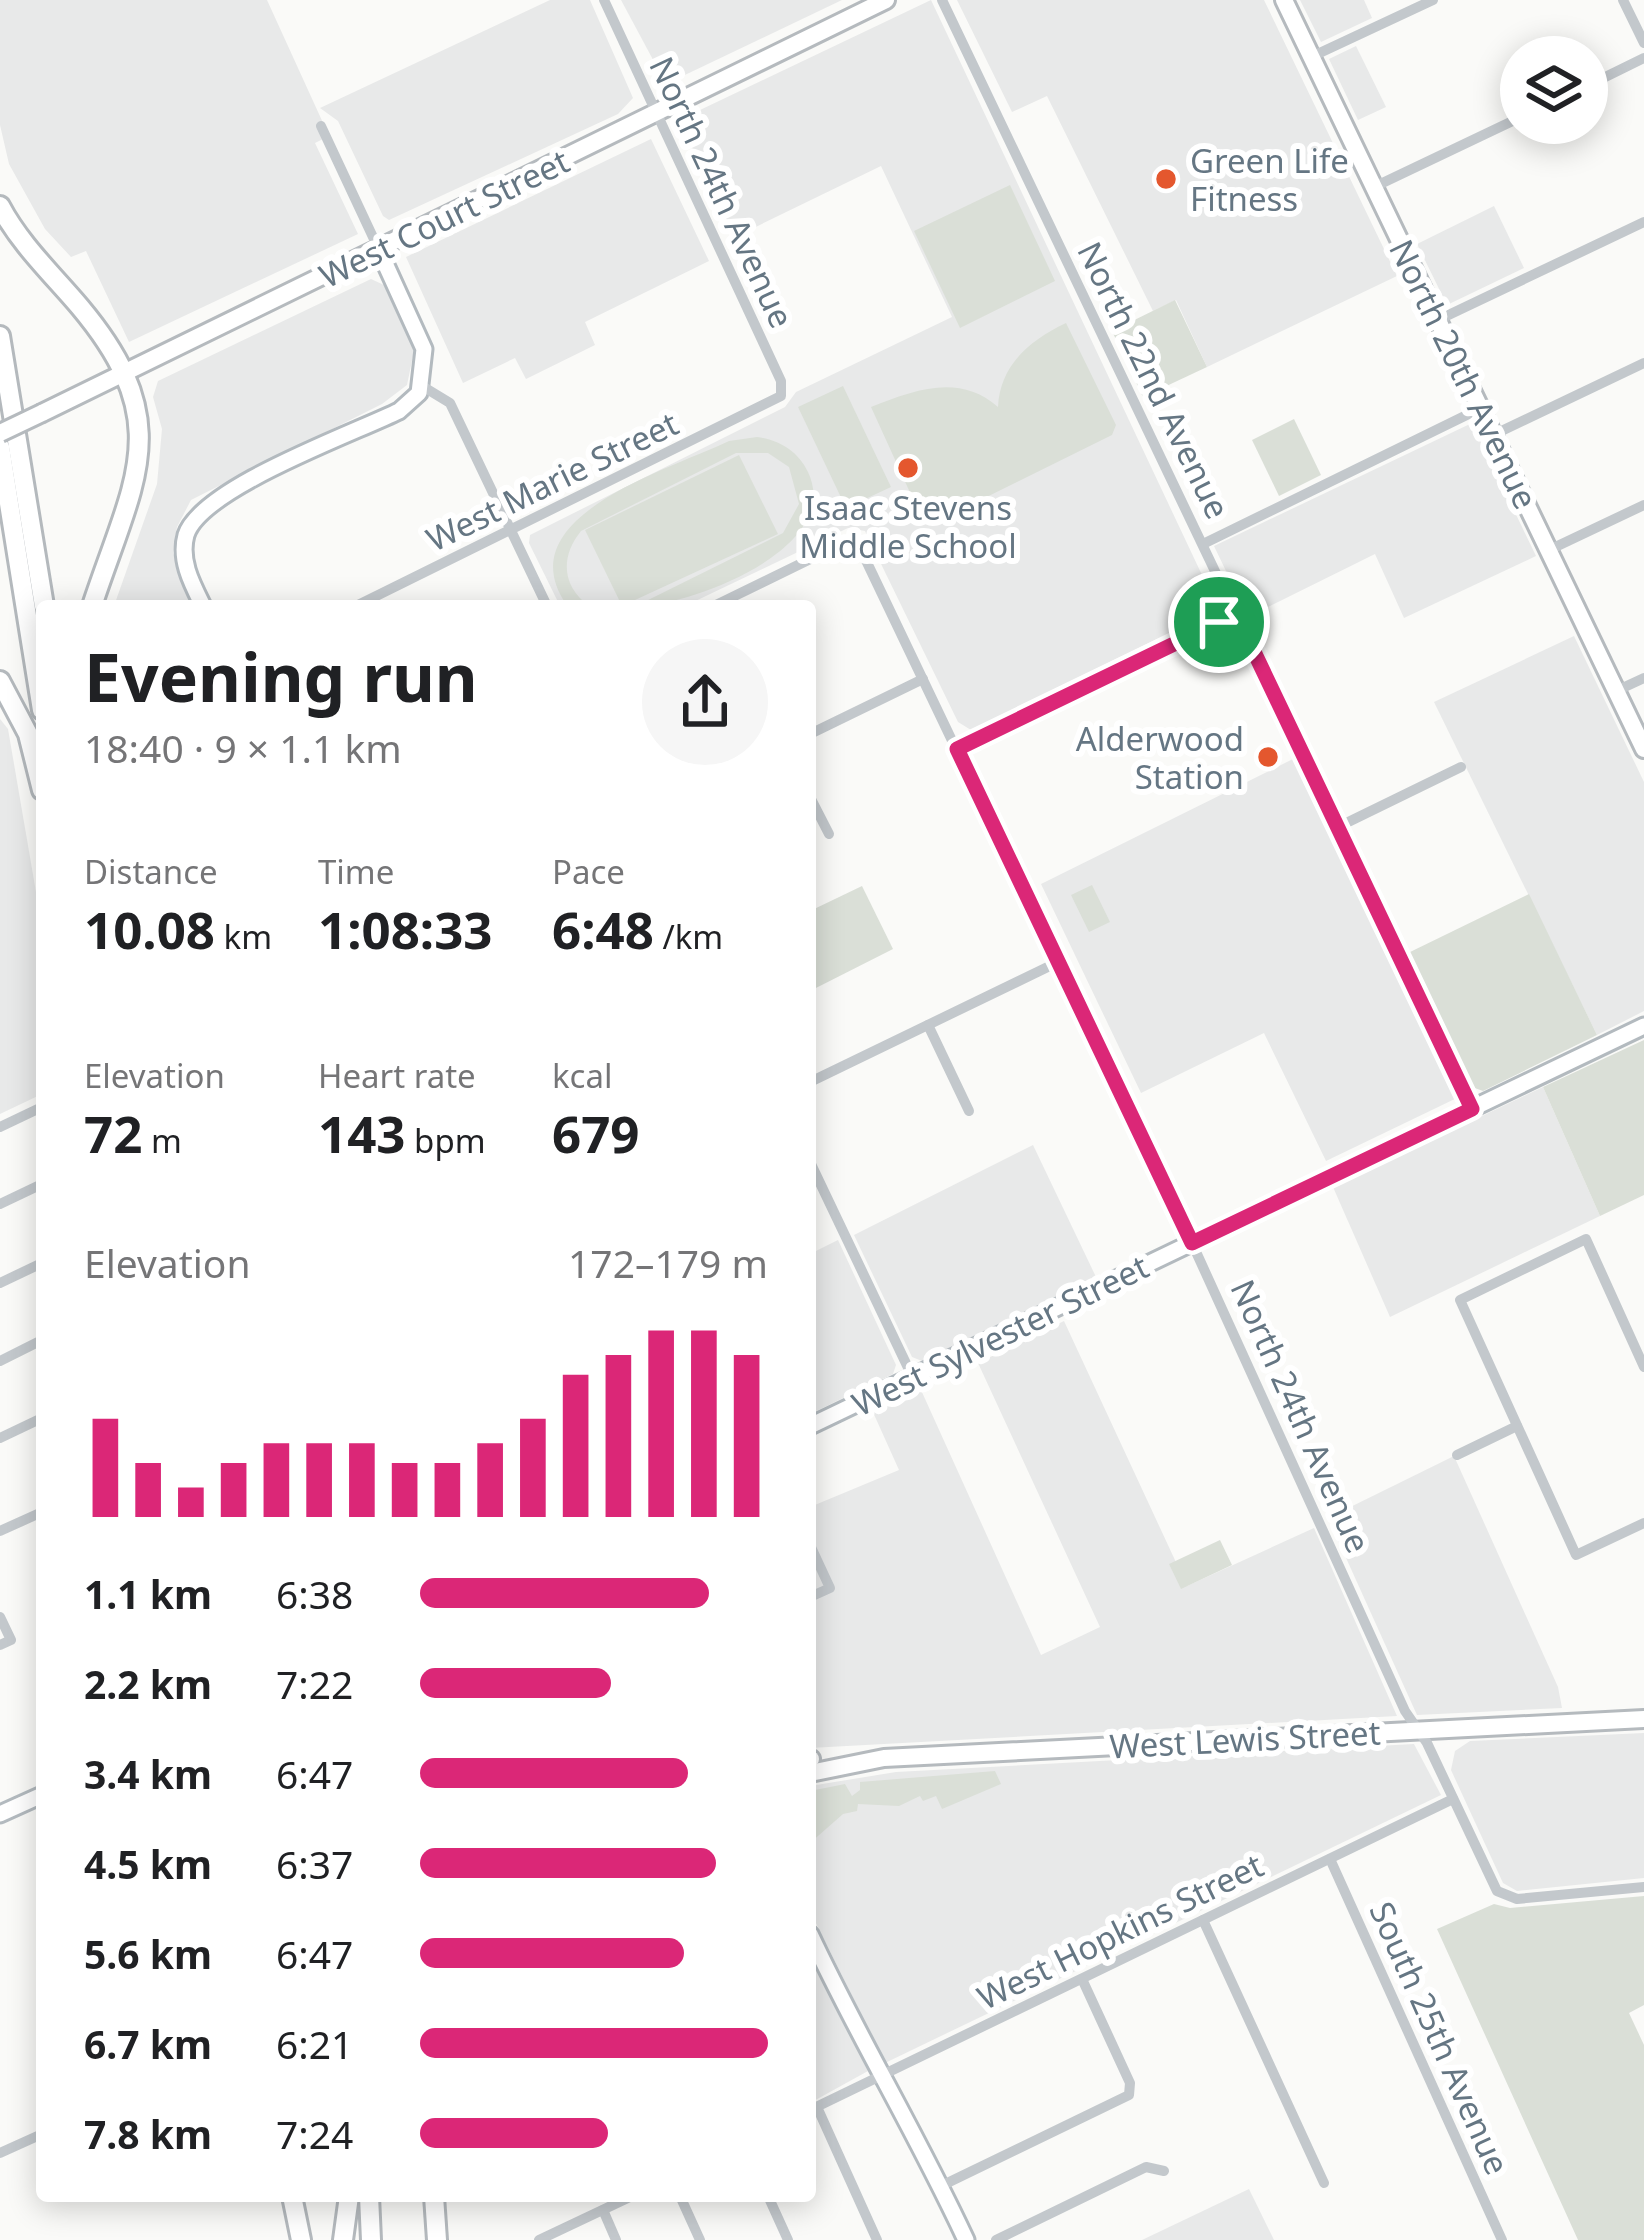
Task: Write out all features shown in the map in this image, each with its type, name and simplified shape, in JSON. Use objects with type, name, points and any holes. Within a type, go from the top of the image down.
[{"type":"highway","points":[[0,206],[95,327],[124,374],[141,460],[94,600]]},
{"type":"highway","points":[[0,336],[43,600]]},
{"type":"highway","points":[[0,447],[36,672]]},
{"type":"highway","points":[[0,681],[28,734],[36,766]]},
{"type":"highway","points":[[293,2202],[301,2240]]},
{"type":"highway","points":[[343,2240],[348,2202]]},
{"type":"highway","points":[[369,2202],[371,2240]]},
{"type":"highway","points":[[434,2202],[437,2240]]},
{"type":"main road","name":"West Court Street","points":[[0,433],[886,0]]},
{"type":"main road","name":"North 20th Avenue","points":[[1284,0],[1644,749]]},
{"type":"main road","name":"West Lewis Street","points":[[816,1760],[846,1762],[1644,1719]]},
{"type":"main road","name":"West Lewis Street","points":[[816,1770],[846,1762]]},
{"type":"street","name":"North 24th Avenue","points":[[604,0],[781,381],[782,396],[771,404]]},
{"type":"street","name":"North 22nd Avenue","points":[[942,0],[1472,1109]]},
{"type":"street","points":[[1311,57],[1433,0]]},
{"type":"street","points":[[1623,0],[1644,43]]},
{"type":"street","points":[[1608,76],[1644,58]]},
{"type":"street","points":[[199,600],[186,568],[185,543],[195,519],[212,502],[399,411],[422,386],[424,349],[321,126]]},
{"type":"street","points":[[1374,187],[1500,127]]},
{"type":"street","points":[[1438,320],[1644,221]]},
{"type":"street","points":[[1493,435],[1644,363]]},
{"type":"street","points":[[422,386],[450,403],[544,600]]},
{"type":"street","name":"West Marie Street","points":[[368,600],[771,404]]},
{"type":"street","points":[[1203,544],[1480,408]]},
{"type":"street","points":[[1549,550],[1644,505]]},
{"type":"street","name":"North 24th Avenue","points":[[727,600],[852,542],[864,555],[1418,1731],[1502,1895],[1517,1899],[1644,1887]]},
{"type":"street","points":[[957,749],[1236,614]]},
{"type":"street","points":[[1616,692],[1644,678]]},
{"type":"street","points":[[816,731],[923,679]]},
{"type":"street","points":[[1337,827],[1461,767]]},
{"type":"street","points":[[816,809],[829,834]]},
{"type":"street","points":[[816,1079],[1058,962]]},
{"type":"street","points":[[928,1025],[969,1111]]},
{"type":"street","name":"West Sylvester Street","points":[[816,1423],[1644,1026]]},
{"type":"street","points":[[0,1127],[36,1110]]},
{"type":"street","points":[[816,1175],[912,1376]]},
{"type":"street","points":[[0,1204],[36,1187]]},
{"type":"street","points":[[1644,1367],[1586,1239],[1460,1300],[1576,1555],[1644,1523]]},
{"type":"street","points":[[0,1283],[36,1266]]},
{"type":"street","points":[[0,1360],[36,1343]]},
{"type":"street","points":[[0,1438],[36,1421]]},
{"type":"street","points":[[1457,1455],[1517,1426]]},
{"type":"street","points":[[0,1532],[36,1515]]},
{"type":"street","points":[[816,1559],[830,1588],[816,1594]]},
{"type":"street","points":[[0,1617],[6,1642]]},
{"type":"street","points":[[0,1814],[36,1798]]},
{"type":"street","name":"West Hopkins Street","points":[[816,2108],[1453,1799]]},
{"type":"street","name":"South 25th Avenue","points":[[1330,1859],[1502,2240]]},
{"type":"street","points":[[1203,1920],[1324,2183]]},
{"type":"street","points":[[816,1947],[966,2240]]},
{"type":"street","points":[[941,2186],[1130,2092],[1082,1979]]},
{"type":"street","points":[[816,2115],[877,2240]]},
{"type":"street","points":[[0,2153],[36,2137]]},
{"type":"street","points":[[996,2240],[1146,2168],[1163,2170]]},
{"type":"street","points":[[539,2240],[619,2202]]},
{"type":"street","points":[[683,2202],[700,2240]]},
{"type":"street","points":[[771,2202],[788,2240]]},
{"type":"street","points":[[602,2210],[616,2240]]},
{"type":"shaded area","points":[[0,0],[267,0],[329,136],[315,143],[358,234],[129,342],[86,251],[71,257],[45,229],[9,164],[0,125]]},
{"type":"shaded area","points":[[550,0],[590,0],[633,98],[618,114],[389,220],[383,216],[338,121],[320,108]]},
{"type":"shaded area","points":[[621,0],[842,0],[666,84]]},
{"type":"shaded area","name":"Isaac Stevens Middle School","points":[[931,0],[1218,609],[971,730],[958,722],[865,531],[848,528],[698,600],[557,600],[529,543],[530,535],[785,407],[796,392],[952,317],[881,166],[735,237],[679,120]]},
{"type":"shaded area","points":[[957,0],[1264,0],[1397,276],[1207,367],[1176,300],[1153,311],[1047,96],[1012,112]]},
{"type":"shaded area","points":[[1300,0],[1364,0],[1372,18],[1321,42]]},
{"type":"shaded area","points":[[1356,46],[1386,107],[1358,120],[1329,59]]},
{"type":"shaded area","points":[[651,139],[709,261],[585,322],[595,345],[526,379],[515,358],[463,383],[406,257]]},
{"type":"shaded area","points":[[1010,185],[1055,281],[960,328],[914,231]]},
{"type":"shaded area","points":[[1494,206],[1524,268],[1447,305],[1417,244]]},
{"type":"shaded area","points":[[371,279],[384,285],[414,351],[407,385],[382,404],[191,500],[177,527],[173,553],[190,600],[116,600],[157,484],[162,429],[153,397],[158,381]]},
{"type":"shaded area","points":[[1175,300],[1207,367],[1143,397],[1112,331]]},
{"type":"shaded area","points":[[1066,323],[1116,425],[1112,435],[932,524],[923,521],[871,407],[920,391],[952,388],[968,390],[998,407],[1004,379],[1019,356]]},
{"type":"shaded area","points":[[843,386],[891,487],[846,508],[798,407]]},
{"type":"shaded area","points":[[1294,419],[1321,475],[1279,496],[1252,440]]},
{"type":"shaded area","points":[[1472,423],[1536,556],[1404,618],[1375,554],[1248,617],[1214,546]]},
{"type":"shaded area","points":[[757,437],[773,441],[799,458],[808,472],[813,500],[804,525],[784,548],[724,584],[674,600],[648,600],[783,533],[799,504],[789,467],[768,453],[736,453],[581,531],[570,551],[567,571],[582,600],[564,600],[553,573],[558,545],[576,521],[636,482],[729,441]]},
{"type":"shaded area","points":[[739,455],[778,534],[635,600],[619,600],[585,530]]},
{"type":"shaded area","points":[[1574,636],[1644,782],[1644,1011],[1597,1035],[1434,702]]},
{"type":"shaded area","points":[[0,719],[8,729],[36,892],[36,1097],[0,1114]]},
{"type":"shaded area","points":[[1295,758],[1461,1096],[1326,1161],[1264,1033],[1141,1093],[1041,884]]},
{"type":"shaded area","points":[[1092,885],[1110,922],[1089,932],[1071,895]]},
{"type":"shaded area","points":[[862,886],[893,949],[816,988],[816,908]]},
{"type":"shaded area","points":[[1529,894],[1597,1035],[1483,1091],[1472,1087],[1408,953]]},
{"type":"shaded area","points":[[1644,1040],[1644,1195],[1600,1216],[1543,1087]]},
{"type":"shaded area","points":[[1543,1087],[1600,1216],[1390,1317],[1333,1187]]},
{"type":"shaded area","points":[[1033,1145],[1096,1277],[922,1361],[912,1357],[854,1235]]},
{"type":"shaded area","points":[[838,1240],[896,1365],[893,1374],[816,1411],[816,1251]]},
{"type":"shaded area","points":[[1064,1321],[1187,1586],[1314,1528],[1397,1716],[816,1748],[816,1505],[899,1470],[872,1410],[921,1390],[1041,1655],[1100,1627],[978,1363]]},
{"type":"shaded area","points":[[1454,1456],[1558,1687],[1562,1708],[1417,1715],[1328,1518]]},
{"type":"shaded area","points":[[1220,1540],[1232,1565],[1181,1589],[1169,1564]]},
{"type":"shaded area","points":[[1644,1733],[1644,1878],[1517,1891],[1503,1883],[1451,1770],[1455,1751],[1470,1741]]},
{"type":"shaded area","points":[[1414,1744],[1441,1795],[885,2063],[816,1923],[816,1785],[896,1772]]},
{"type":"shaded area","points":[[995,1771],[1001,1784],[942,1809],[936,1796],[923,1801],[920,1796],[899,1806],[858,1804],[857,1811],[843,1814],[816,1838],[816,1790],[845,1784],[852,1796],[860,1790],[860,1782]]},
{"type":"shaded area","points":[[1644,1896],[1644,2005],[1629,2013],[1644,2045],[1644,2240],[1578,2240],[1437,1929],[1494,1904],[1510,1908]]},
{"type":"shaded area","points":[[816,1963],[868,2071],[816,2100]]},
{"type":"shaded area","points":[[1249,2189],[1274,2240],[1142,2240]]},
{"type":"place","name":"Green Life Fitness","points":[[1166,179]]},
{"type":"place","name":"Isaac Stevens Middle School","points":[[908,468]]},
{"type":"place","name":"Alderwood Station","points":[[1268,757]]},
{"type":"route","points":[[1236,614],[1472,1109],[1192,1243],[957,749],[1219,622],[1236,614]]}]
